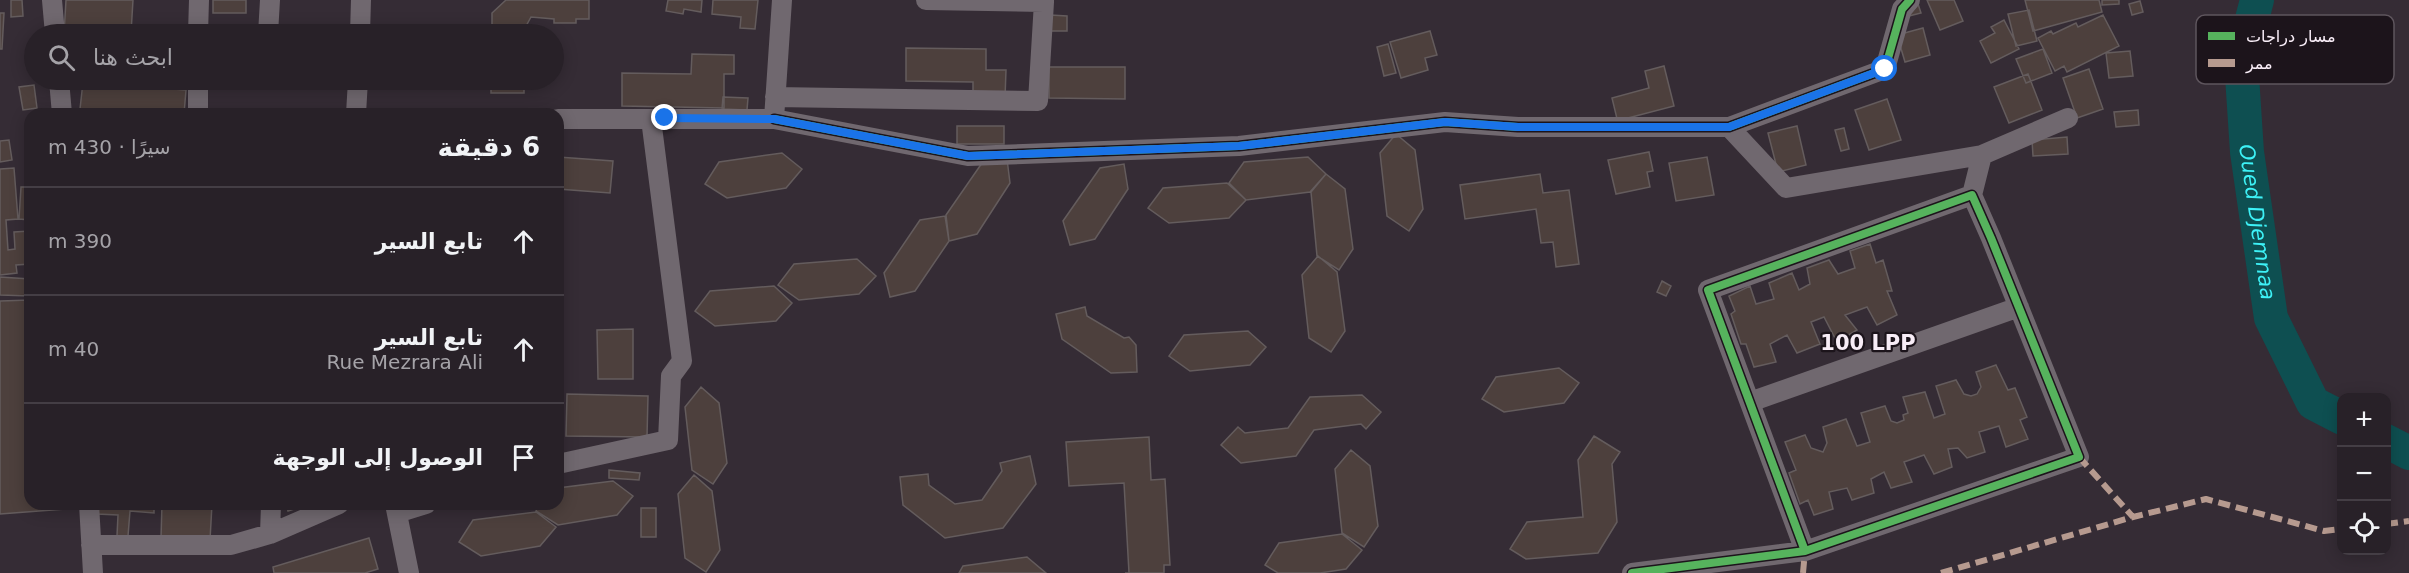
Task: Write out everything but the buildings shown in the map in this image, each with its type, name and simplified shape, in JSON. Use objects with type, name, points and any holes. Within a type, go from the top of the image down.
[{"type":"street","points":[[52,0],[54,24]]},
{"type":"street","points":[[199,24],[200,0]]},
{"type":"street","points":[[269,24],[270,0]]},
{"type":"street","points":[[360,24],[361,0]]},
{"type":"street","points":[[774,119],[783,0]]},
{"type":"street","points":[[775,97],[1038,101],[1044,1],[926,0]]},
{"type":"street","points":[[564,119],[774,119],[968,156],[1239,146],[1445,122],[1518,127],[1729,127],[1885,69],[1902,9],[1910,0]]},
{"type":"street","points":[[60,90],[61,108]]},
{"type":"street","points":[[198,90],[198,108]]},
{"type":"street","points":[[356,108],[357,90]]},
{"type":"street","points":[[1729,127],[1786,188],[1982,155],[2068,118]]},
{"type":"street","points":[[564,463],[668,440],[671,376],[682,361],[651,119]]},
{"type":"street","points":[[1632,573],[1724,567],[1805,551],[2079,457],[1972,195],[1982,155]]},
{"type":"street","points":[[1805,551],[1708,290],[1972,195]]},
{"type":"street","points":[[1750,402],[2019,307]]},
{"type":"street","points":[[88,510],[93,573]]},
{"type":"street","points":[[270,534],[271,510]]},
{"type":"street","points":[[91,544],[231,545],[270,534],[325,510]]},
{"type":"street","points":[[396,510],[409,573]]},
{"type":"waterway","name":"Oued Djemnaa","points":[[2253,15],[2257,0]]},
{"type":"waterway","name":"Oued Djemnaa","points":[[2243,84],[2247,152],[2271,318],[2313,403],[2337,415]]},
{"type":"waterway","name":"Oued Djemnaa","points":[[2391,444],[2409,453]]},
{"type":"marked path","points":[[2079,457],[2133,517]]},
{"type":"marked path","points":[[1941,573],[2133,517],[2206,499],[2324,531],[2337,530]]},
{"type":"marked path","points":[[2391,523],[2409,521]]},
{"type":"marked path","points":[[1803,573],[1805,551]]},
{"type":"cycle path","points":[[774,119],[968,156],[1239,146],[1445,122],[1518,127],[1729,127],[1885,69],[1902,9],[1910,0]]},
{"type":"cycle path","points":[[1632,573],[1805,551],[2079,457],[1972,195],[1708,290],[1805,551]]},
{"type":"district","name":"100 LPP","points":[[1868,343]]},
{"type":"route","points":[[665,118],[774,119],[968,156],[1239,146],[1445,122],[1518,127],[1729,127],[1885,69]]}]
